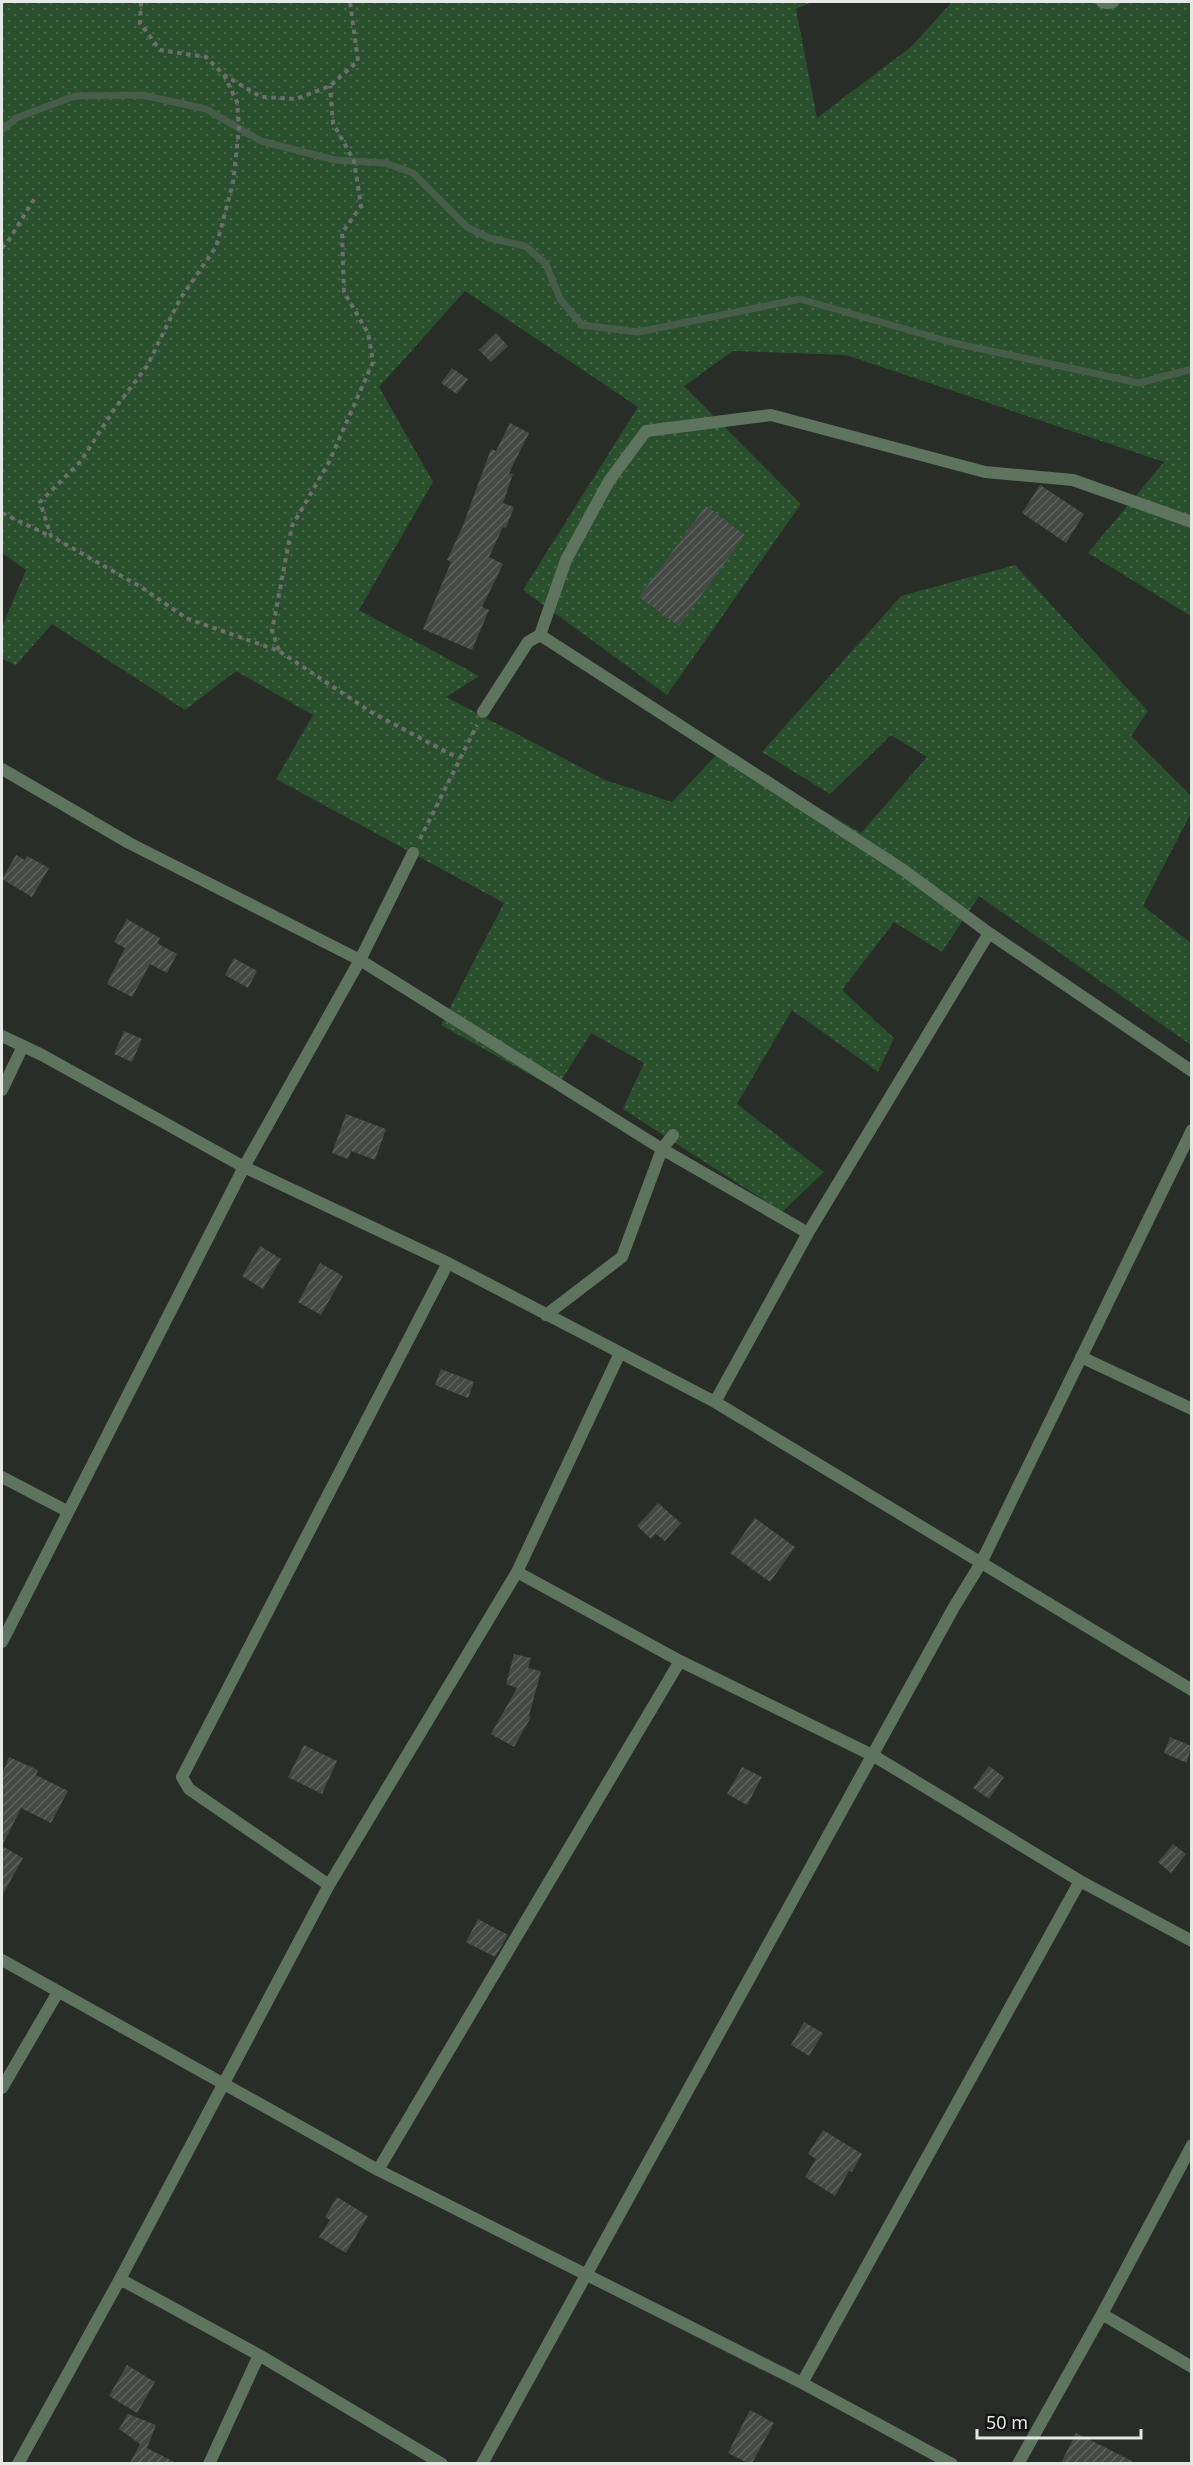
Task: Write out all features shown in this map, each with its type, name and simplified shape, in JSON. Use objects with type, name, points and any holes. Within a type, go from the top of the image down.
[{"type":"street","points":[[1102,2],[1113,2]]},
{"type":"street","points":[[483,712],[528,642],[540,635],[566,560],[609,481],[646,431],[771,415],[985,472],[1073,480],[1191,522]]},
{"type":"street","points":[[540,635],[902,869],[989,933],[1191,1071]]},
{"type":"street","points":[[2,769],[129,843],[360,960],[663,1149],[808,1233]]},
{"type":"street","points":[[2,1642],[244,1167],[360,960],[413,853]]},
{"type":"street","points":[[715,1402],[808,1233],[989,933]]},
{"type":"street","points":[[2,1036],[244,1167],[448,1263],[715,1402],[1191,1690]]},
{"type":"street","points":[[2,1090],[23,1046]]},
{"type":"street","points":[[482,2463],[874,1756],[954,1607],[981,1563],[1191,1130]]},
{"type":"street","points":[[546,1315],[622,1257],[663,1149],[673,1135]]},
{"type":"street","points":[[329,1885],[189,1789],[182,1777],[448,1263]]},
{"type":"street","points":[[18,2463],[120,2278],[329,1885],[517,1572],[620,1353]]},
{"type":"street","points":[[1081,1358],[1191,1409]]},
{"type":"street","points":[[2,1477],[67,1511]]},
{"type":"street","points":[[517,1572],[680,1661],[874,1756],[1080,1881],[1191,1941]]},
{"type":"street","points":[[378,2170],[680,1661]]},
{"type":"street","points":[[802,2383],[1080,1881]]},
{"type":"street","points":[[2,1960],[378,2170],[802,2383],[952,2463]]},
{"type":"street","points":[[2,2088],[58,1992]]},
{"type":"street","points":[[1018,2463],[1102,2314],[1191,2145]]},
{"type":"street","points":[[120,2278],[260,2355],[442,2463]]},
{"type":"street","points":[[1102,2314],[1191,2367]]},
{"type":"street","points":[[208,2463],[260,2355]]},
{"type":"path","points":[[141,2],[140,23],[160,50],[207,57],[224,75],[261,97],[296,99],[330,86],[358,61],[350,2]]},
{"type":"path","points":[[51,536],[40,502],[81,460],[113,411],[147,366],[180,299],[216,248],[233,183],[239,128],[237,102],[224,75]]},
{"type":"path","points":[[279,651],[272,631],[292,526],[329,462],[373,362],[368,333],[344,292],[342,233],[361,206],[354,161],[333,123],[330,86]]},
{"type":"path","points":[[2,248],[36,196]]},
{"type":"path","points":[[2,513],[51,536],[141,587],[186,618],[279,651],[370,712],[458,758]]},
{"type":"path","points":[[413,853],[458,758],[483,712]]},
{"type":"green space","points":[[2,2],[812,2],[796,9],[817,118],[911,47],[952,2],[1191,2],[1191,616],[1088,553],[1164,462],[846,355],[733,351],[684,386],[801,504],[667,695],[523,590],[638,407],[465,291],[379,387],[433,482],[359,610],[479,676],[446,697],[605,780],[672,802],[721,750],[861,833],[927,757],[891,735],[830,794],[762,752],[901,596],[1015,565],[1148,711],[1131,736],[1191,796],[1191,813],[1143,906],[1191,943],[1191,1045],[979,896],[942,952],[894,922],[842,990],[894,1038],[878,1072],[792,1010],[737,1104],[824,1172],[782,1212],[623,1109],[644,1063],[591,1033],[556,1089],[441,1025],[504,903],[276,779],[313,715],[236,671],[185,710],[52,624],[16,665],[2,659],[2,627],[26,570],[2,553]]},
{"type":"building","points":[[496,333],[508,346],[491,362],[479,350]]},
{"type":"building","points":[[452,368],[468,379],[457,394],[441,383]]},
{"type":"building","points":[[510,423],[529,433],[509,473],[513,474],[503,503],[514,507],[506,528],[503,527],[489,557],[503,564],[482,607],[489,610],[472,650],[423,629],[451,562],[447,560],[462,528],[491,449],[496,451]]},
{"type":"building","points":[[1040,485],[1084,514],[1066,543],[1022,513]]},
{"type":"building","points":[[706,506],[745,535],[679,626],[639,597]]},
{"type":"building","points":[[16,855],[25,860],[27,856],[49,868],[32,897],[2,879]]},
{"type":"building","points":[[127,919],[160,938],[157,943],[177,954],[167,973],[150,964],[132,997],[107,984],[125,948],[114,942]]},
{"type":"building","points":[[234,958],[257,971],[248,988],[225,975]]},
{"type":"building","points":[[124,1031],[142,1039],[132,1062],[114,1054]]},
{"type":"building","points":[[346,1114],[386,1129],[375,1160],[351,1151],[348,1159],[332,1153]]},
{"type":"building","points":[[260,1246],[281,1259],[263,1289],[242,1276]]},
{"type":"building","points":[[320,1263],[343,1276],[321,1315],[298,1302]]},
{"type":"building","points":[[441,1369],[474,1382],[468,1398],[435,1385]]},
{"type":"building","points":[[658,1503],[681,1523],[665,1541],[656,1534],[651,1539],[637,1526]]},
{"type":"building","points":[[755,1518],[795,1547],[770,1582],[730,1553]]},
{"type":"building","points":[[514,1654],[531,1658],[528,1668],[541,1671],[529,1716],[531,1717],[514,1747],[491,1734],[517,1688],[506,1684]]},
{"type":"building","points":[[1170,1737],[1191,1746],[1187,1763],[1164,1753]]},
{"type":"building","points":[[304,1745],[337,1761],[322,1794],[288,1777]]},
{"type":"building","points":[[9,1757],[38,1770],[36,1775],[68,1791],[51,1823],[21,1808],[2,1846],[2,1774]]},
{"type":"building","points":[[989,1766],[1004,1777],[989,1799],[973,1788]]},
{"type":"building","points":[[742,1767],[762,1777],[747,1805],[727,1794]]},
{"type":"building","points":[[1173,1844],[1186,1854],[1171,1873],[1158,1862]]},
{"type":"building","points":[[2,1846],[23,1858],[2,1896]]},
{"type":"building","points":[[478,1919],[508,1935],[495,1957],[466,1942]]},
{"type":"building","points":[[804,2022],[823,2033],[809,2056],[791,2045]]},
{"type":"building","points":[[823,2130],[862,2154],[835,2196],[805,2177],[816,2159],[808,2154]]},
{"type":"building","points":[[337,2197],[368,2216],[346,2253],[319,2237],[330,2220],[325,2217]]},
{"type":"building","points":[[127,2365],[155,2382],[137,2413],[109,2396]]},
{"type":"building","points":[[750,2410],[774,2423],[752,2463],[748,2463],[728,2453]]},
{"type":"building","points":[[128,2414],[156,2425],[147,2448],[176,2463],[130,2463],[140,2444],[119,2429]]},
{"type":"building","points":[[1076,2433],[1136,2463],[1061,2463]]},
{"type":"waterway","points":[[2,130],[16,118],[75,96],[142,95],[206,109],[261,141],[335,160],[385,163],[413,173],[467,227],[489,238],[525,246],[546,264],[560,299],[582,325],[638,332],[800,299],[954,343],[1139,383],[1192,369]]}]
